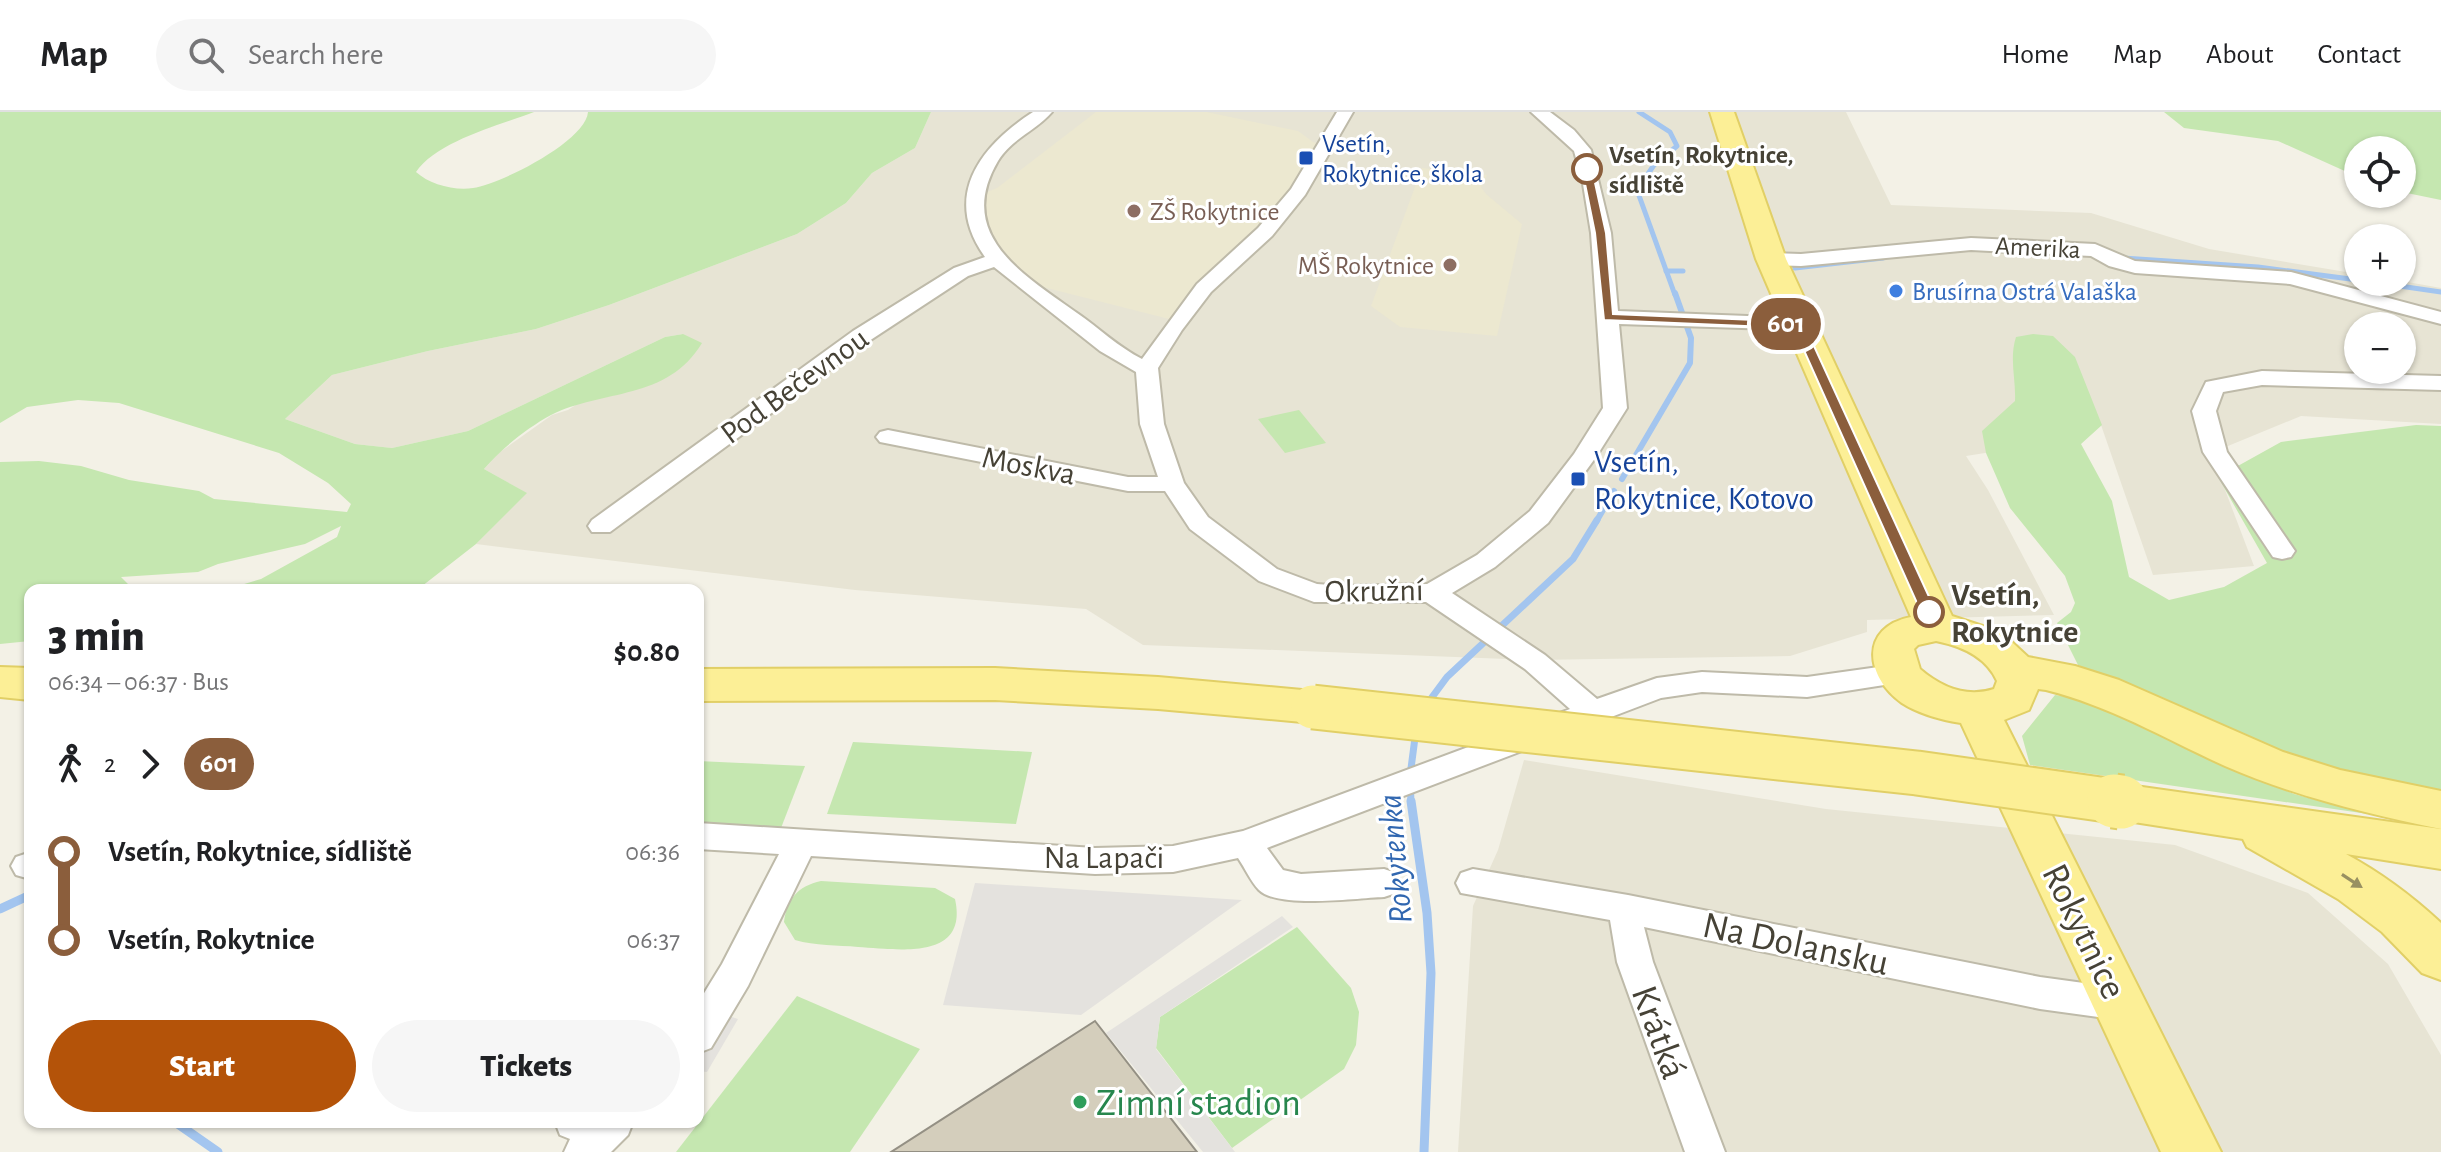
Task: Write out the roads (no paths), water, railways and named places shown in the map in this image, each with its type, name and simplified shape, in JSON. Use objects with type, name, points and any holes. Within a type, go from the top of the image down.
[{"type":"main road","points":[[1722,112],[1771,259],[1936,627]]},
{"type":"main road","points":[[1936,627],[1985,641],[2005,656],[2016,670],[2019,686],[2013,699],[1992,709],[1977,710],[1933,699],[1900,674],[1892,655],[1897,639],[1914,629],[1936,627]]},
{"type":"main road","points":[[2016,670],[2092,684],[2242,754],[2313,780],[2372,797],[2441,810]]},
{"type":"main road","points":[[0,682],[24,684]]},
{"type":"main road","points":[[704,685],[995,684],[1158,693],[1313,707],[1902,772],[2441,849]]},
{"type":"main road","name":"Rokytnice","points":[[1977,710],[2191,1152]]},
{"type":"main road","points":[[2234,818],[2356,884],[2400,917],[2441,957]]},
{"type":"street","points":[[1044,112],[1012,134],[990,162],[976,191],[976,225],[997,259],[1043,298],[1110,345],[1128,363],[1147,368],[1173,327],[1204,288],[1265,232],[1299,191],[1345,112]]},
{"type":"street","name":"Okružní","points":[[1147,368],[1152,424],[1172,483],[1199,523],[1268,575],[1314,593],[1432,593],[1486,561],[1539,517],[1600,434],[1615,408],[1601,233],[1582,150],[1568,134],[1539,112]]},
{"type":"street","name":"Amerika","points":[[1771,259],[1801,260],[1971,244],[2095,250],[2116,262],[2135,267],[2291,278],[2441,318]]},
{"type":"street","name":"Pod Bečevnou","points":[[601,526],[861,336],[961,272],[997,259]]},
{"type":"street","points":[[1608,317],[1799,324]]},
{"type":"street","points":[[2282,551],[2215,452],[2204,411],[2214,387],[2262,378],[2441,383]]},
{"type":"street","name":"Moskva","points":[[888,437],[1128,484],[1149,486],[1172,483]]},
{"type":"street","points":[[1432,593],[1518,650],[1565,685],[1592,711]]},
{"type":"street","name":"Na Lapači","points":[[704,836],[1095,861],[1173,859],[1246,843],[1657,688],[1702,682],[1807,687],[1900,674]]},
{"type":"street","points":[[704,1026],[735,975],[802,842]]},
{"type":"street","points":[[1246,843],[1272,882],[1301,888],[1384,883]]},
{"type":"street","name":"Na Dolansku","points":[[1473,883],[1628,909],[2013,988],[2120,1004]]},
{"type":"street","name":"Krátká","points":[[1628,909],[1628,937],[1635,962],[1705,1152]]},
{"type":"waterway","name":"Rokytenka","points":[[1639,112],[1670,132],[1677,146],[1654,165],[1637,190],[1666,271]]},
{"type":"waterway","points":[[1795,268],[1883,258]]},
{"type":"waterway","points":[[2123,258],[2258,267],[2344,278]]},
{"type":"waterway","points":[[1666,271],[1683,271]]},
{"type":"waterway","name":"Rokytenka","points":[[1666,271],[1675,295]]},
{"type":"waterway","points":[[2416,288],[2441,292]]},
{"type":"waterway","name":"Rokytenka","points":[[1622,479],[1690,363],[1691,338],[1675,293]]},
{"type":"waterway","name":"Rokytenka","points":[[1596,522],[1614,491]]},
{"type":"waterway","name":"Rokytenka","points":[[1427,704],[1447,677],[1573,559],[1597,520]]},
{"type":"waterway","name":"Rokytenka","points":[[1411,803],[1410,776],[1416,730]]},
{"type":"waterway","name":"Rokytenka","points":[[1411,801],[1427,913],[1431,973],[1424,1152]]},
{"type":"waterway","points":[[0,909],[24,898]]},
{"type":"waterway","points":[[184,1128],[218,1152]]},
{"type":"place","name":"Vsetín, Rokytnice, škola","points":[[1306,158]]},
{"type":"place","name":"Vsetín, Rokytnice, sídliště","points":[[1587,169]]},
{"type":"place","name":"ZŠ Rokytnice","points":[[1134,211]]},
{"type":"place","name":"MŠ Rokytnice","points":[[1450,265]]},
{"type":"place","name":"Brusírna Ostrá Valaška","points":[[1896,291]]},
{"type":"place","name":"Vsetín, Rokytnice, Kotovo","points":[[1578,479]]},
{"type":"place","name":"Vsetín, Rokytnice","points":[[1929,612]]},
{"type":"place","name":"Zimní stadion","points":[[1080,1102]]}]
